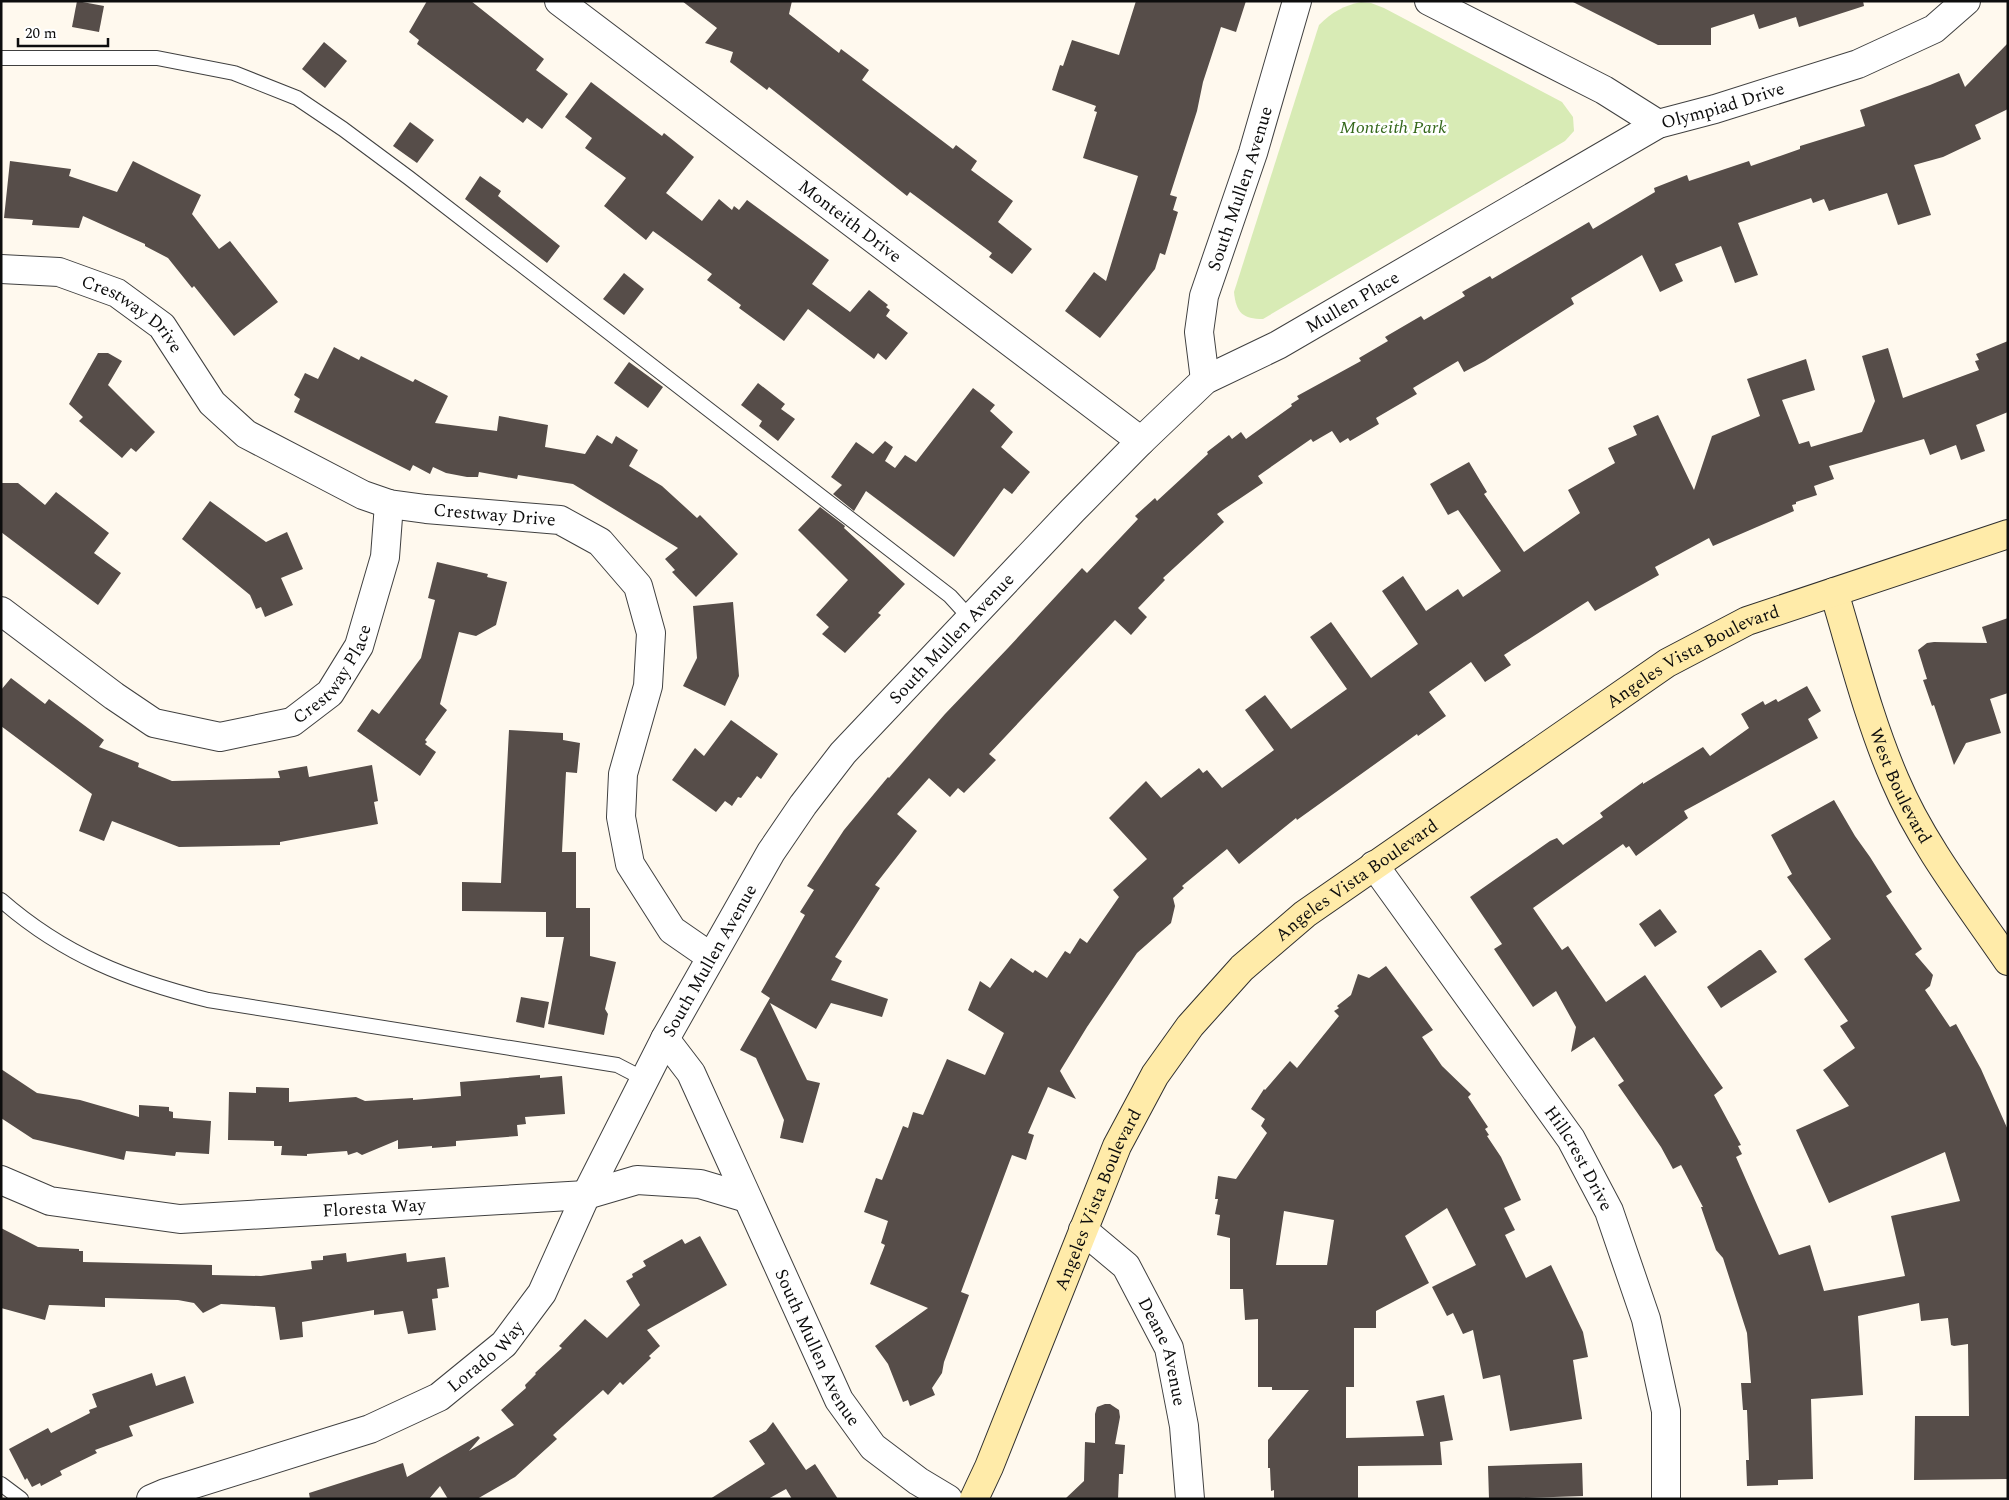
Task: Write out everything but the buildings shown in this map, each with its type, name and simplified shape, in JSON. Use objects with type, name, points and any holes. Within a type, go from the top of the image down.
[{"type":"street","name":"Monteith Drive","points":[[560,1],[1141,441]]},
{"type":"street","name":"South Mullen Avenue","points":[[1205,380],[1200,332],[1204,296],[1253,154],[1297,1]]},
{"type":"street","name":"Olympiad Drive","points":[[1429,1],[1604,90],[1658,124],[1715,109],[1858,64],[1934,29],[1966,1]]},
{"type":"street","name":"Mullen Place","points":[[1073,510],[1205,380],[1278,345],[1658,124]]},
{"type":"street","name":"Crestway Drive","points":[[1,269],[59,272],[117,293],[162,326],[212,403],[246,434],[363,495],[389,504],[426,510],[560,520],[600,542],[638,586],[651,633],[648,686],[623,774],[621,817],[630,864],[672,930],[711,957]]},
{"type":"street","name":"Crestway Place","points":[[1,611],[114,696],[154,723],[220,737],[292,722],[330,693],[359,646],[385,557],[389,504]]},
{"type":"street","name":"South Mullen Avenue","points":[[948,1499],[918,1481],[873,1447],[840,1400],[691,1073],[666,1039],[770,852],[843,753],[1073,510]]},
{"type":"street","name":"Angeles Vista Boulevard","points":[[974,1499],[989,1467],[1117,1146],[1155,1075],[1190,1026],[1242,968],[1304,914],[1668,663],[1747,621],[2008,534]]},
{"type":"street","name":"West Boulevard","points":[[1834,592],[1874,722],[1895,781],[1924,837],[2008,961]]},
{"type":"street","name":"Hillcrest Drive","points":[[1374,865],[1571,1139],[1609,1211],[1646,1319],[1666,1411],[1666,1499]]},
{"type":"street","name":"Lorado Way","points":[[151,1499],[370,1429],[439,1397],[504,1344],[542,1293],[586,1195],[666,1039]]},
{"type":"street","name":"Floresta Way","points":[[1,1180],[50,1201],[180,1219],[586,1195],[637,1180],[700,1184],[747,1198]]},
{"type":"street","name":"Deane Avenue","points":[[1083,1230],[1126,1266],[1169,1348],[1184,1426],[1190,1499]]},
{"type":"lane","points":[[1,58],[157,58],[234,73],[297,98],[343,128],[544,282],[942,590],[971,619]]},
{"type":"lane","points":[[1,900],[19,916],[74,953],[113,971],[166,989],[208,1000],[617,1065],[646,1080]]},
{"type":"lane","points":[[1,1484],[21,1499]]},
{"type":"green space","name":"Monteith Park","points":[[1361,2],[1371,3],[1384,8],[1562,102],[1573,117],[1574,131],[1565,141],[1263,319],[1250,318],[1239,310],[1234,292],[1319,25],[1338,10]]}]
